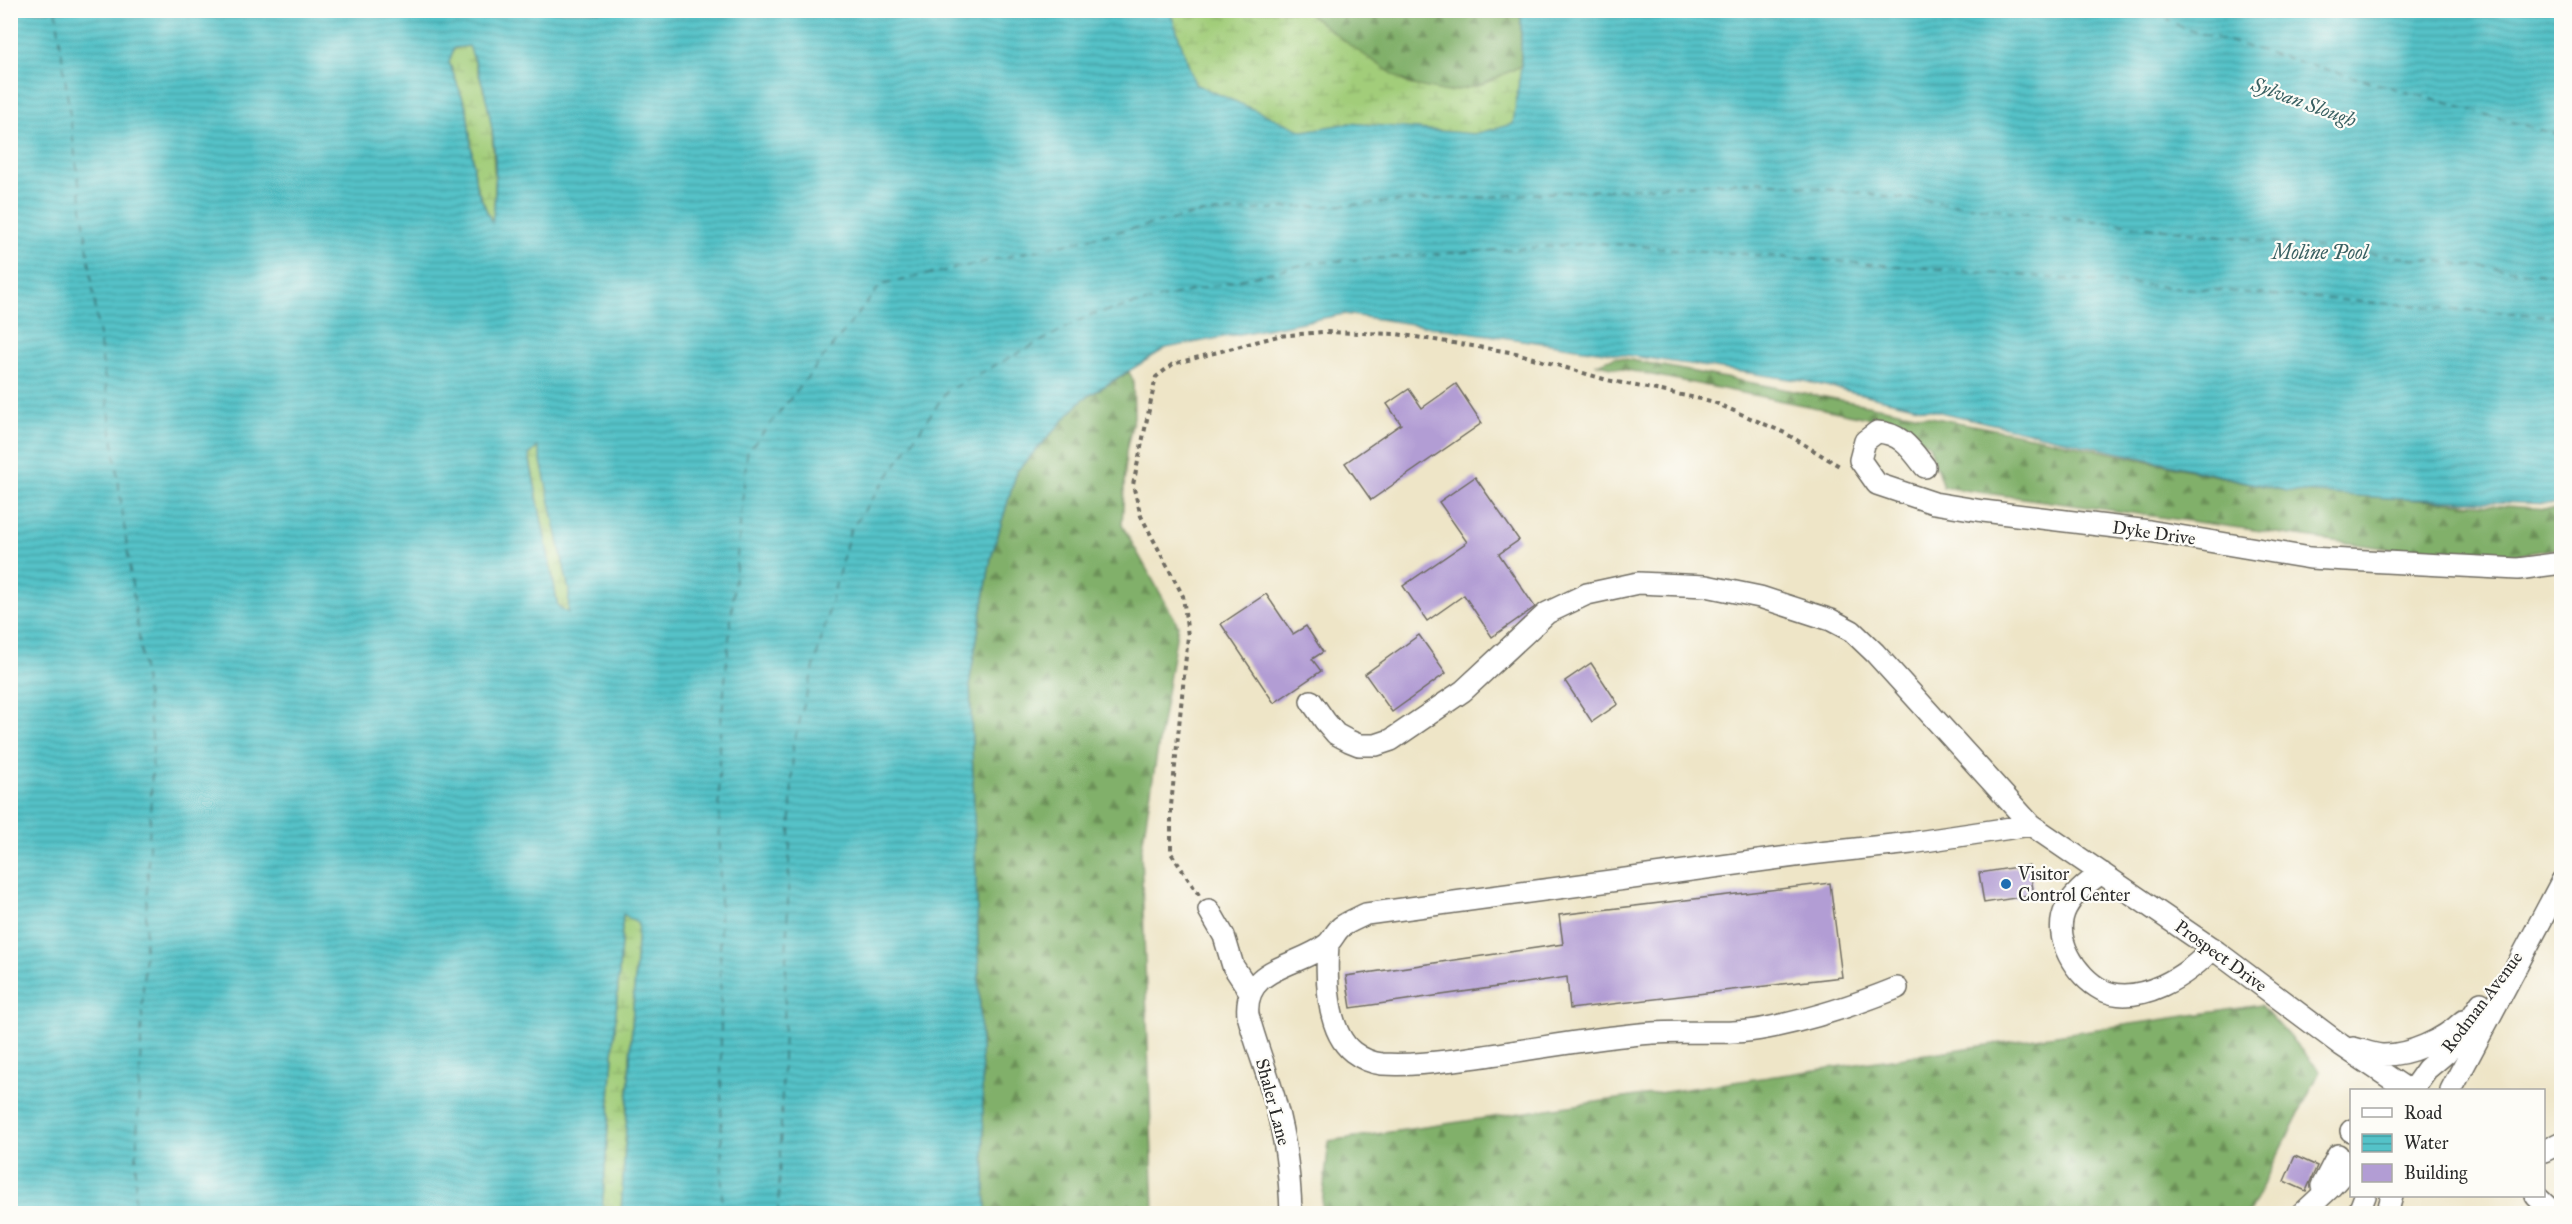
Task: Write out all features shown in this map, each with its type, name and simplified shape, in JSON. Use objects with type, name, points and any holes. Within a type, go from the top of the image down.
[{"type":"street","points":[[1878,484],[1860,459],[1865,441],[1877,432],[1890,432],[1905,441],[1925,467]]},
{"type":"street","name":"Dyke Drive","points":[[1878,484],[1934,503],[2149,531],[2310,558],[2518,569],[2562,563]]},
{"type":"street","name":"Prospect Drive","points":[[1311,701],[1336,734],[1359,746],[1376,745],[1391,740],[1463,691],[1547,613],[1587,594],[1638,583],[1706,586],[1760,597],[1832,620],[1852,631],[1875,652],[2031,825],[2212,948],[2341,1045],[2408,1089]]},
{"type":"street","points":[[1209,910],[1224,936],[1233,966],[1250,992],[1264,977],[1328,944],[1340,928],[1366,914],[1911,843],[2031,825]]},
{"type":"street","points":[[2102,873],[2086,883],[2066,909],[2063,937],[2069,957],[2089,981],[2103,991],[2125,995],[2142,992],[2182,975],[2199,964],[2212,948]]},
{"type":"street","name":"Rodman Avenue","points":[[2452,1089],[2562,881]]},
{"type":"street","name":"Rodman Avenue","points":[[2411,1089],[2427,1069],[2446,1053],[2500,972],[2529,941]]},
{"type":"street","points":[[1328,944],[1326,974],[1333,1015],[1339,1033],[1345,1044],[1354,1052],[1367,1060],[1381,1064],[1438,1062],[1654,1033],[1765,1029],[1829,1013],[1897,988]]},
{"type":"street","name":"Shaler Lane","points":[[1250,992],[1247,1005],[1248,1015],[1270,1084],[1285,1144],[1291,1214]]},
{"type":"street","points":[[2341,1045],[2382,1055],[2421,1047],[2460,1024],[2482,1001]]},
{"type":"street","points":[[2545,1150],[2562,1142]]},
{"type":"street","points":[[2308,1208],[2331,1187],[2345,1159]]},
{"type":"street","points":[[2350,1214],[2352,1197]]},
{"type":"street","points":[[2358,1214],[2365,1197]]},
{"type":"street","points":[[2386,1214],[2392,1197]]},
{"type":"path","points":[[1209,910],[1171,853],[1172,806],[1188,636],[1182,596],[1141,516],[1133,485],[1156,377],[1173,364],[1278,336],[1323,332],[1397,334],[1516,353],[1607,380],[1711,401],[1785,433],[1850,473],[1878,484]]},
{"type":"green space","points":[[1069,11],[1305,11],[1351,46],[1408,84],[1448,92],[1481,85],[1521,66],[1521,11],[1533,137],[1201,157]]},
{"type":"green space","points":[[1305,11],[1521,11],[1521,66],[1486,83],[1466,89],[1447,92],[1429,90],[1391,74],[1372,62]]},
{"type":"green space","points":[[470,46],[491,113],[495,186],[493,225],[476,186],[467,110],[449,62],[454,48]]},
{"type":"green space","points":[[1615,357],[2046,439],[2287,491],[2561,510],[2561,548],[2478,561],[1943,487],[1929,444],[1878,420],[1597,364]]},
{"type":"green space","points":[[1129,372],[1133,380],[1134,417],[1126,451],[1122,525],[1178,625],[1141,852],[1154,1213],[986,1214],[970,679],[991,558],[1017,471],[1083,399]]},
{"type":"green space","points":[[539,446],[569,590],[569,614],[558,606],[529,454]]},
{"type":"green space","points":[[623,913],[638,923],[621,1213],[602,1214]]},
{"type":"green space","points":[[2261,1005],[2320,1071],[2249,1213],[1321,1213],[1329,1141]]},
{"type":"water","points":[[10,11],[1170,11],[1195,84],[1303,131],[1350,123],[1474,134],[1513,124],[1521,66],[1521,11],[2561,11],[2561,504],[2403,499],[2287,491],[1804,381],[1344,314],[1166,348],[1083,399],[1017,471],[991,558],[970,679],[986,1213],[621,1213],[638,924],[623,914],[602,1213],[11,1213]],"holes":[[[469,46],[484,89],[493,133],[495,201],[492,223],[476,186],[467,110],[449,62],[454,48]],[[538,447],[569,590],[568,613],[558,606],[529,455]]]},
{"type":"building","points":[[1456,384],[1482,423],[1371,500],[1345,463],[1401,424],[1387,404],[1409,389],[1422,408]]},
{"type":"building","points":[[1475,477],[1519,540],[1499,554],[1535,607],[1492,637],[1464,595],[1427,621],[1403,586],[1467,542],[1439,502]]},
{"type":"building","points":[[1266,594],[1293,634],[1306,626],[1323,652],[1312,659],[1321,671],[1274,703],[1221,624]]},
{"type":"building","points":[[1419,635],[1446,673],[1392,712],[1365,674]]},
{"type":"building","points":[[1591,663],[1618,704],[1592,722],[1565,681]]},
{"type":"building","name":"Visitor Control Center","points":[[2029,865],[2034,895],[1984,903],[1979,873]]},
{"type":"building","points":[[1830,883],[1842,977],[1570,1009],[1567,977],[1351,1008],[1346,976],[1563,944],[1559,915]]},
{"type":"building","points":[[2295,1156],[2317,1166],[2306,1191],[2284,1181]]},
{"type":"ferry route","points":[[56,10],[153,744],[134,1214]]},
{"type":"ferry route","points":[[2151,10],[2185,29],[2562,136]]},
{"type":"ferry route","points":[[722,1214],[719,744],[747,453],[881,285],[1202,213],[1758,181],[2562,276]]},
{"type":"ferry route","points":[[778,1214],[793,746],[850,531],[947,391],[1090,315],[1310,263],[1599,243],[2562,317]]},
{"type":"place","name":"Visitor Control Center","points":[[2006,884]]},
{"type":"water label","name":"Sylvan Slough","points":[[2304,102]]},
{"type":"water label","name":"Moline Pool","points":[[2320,252]]}]
